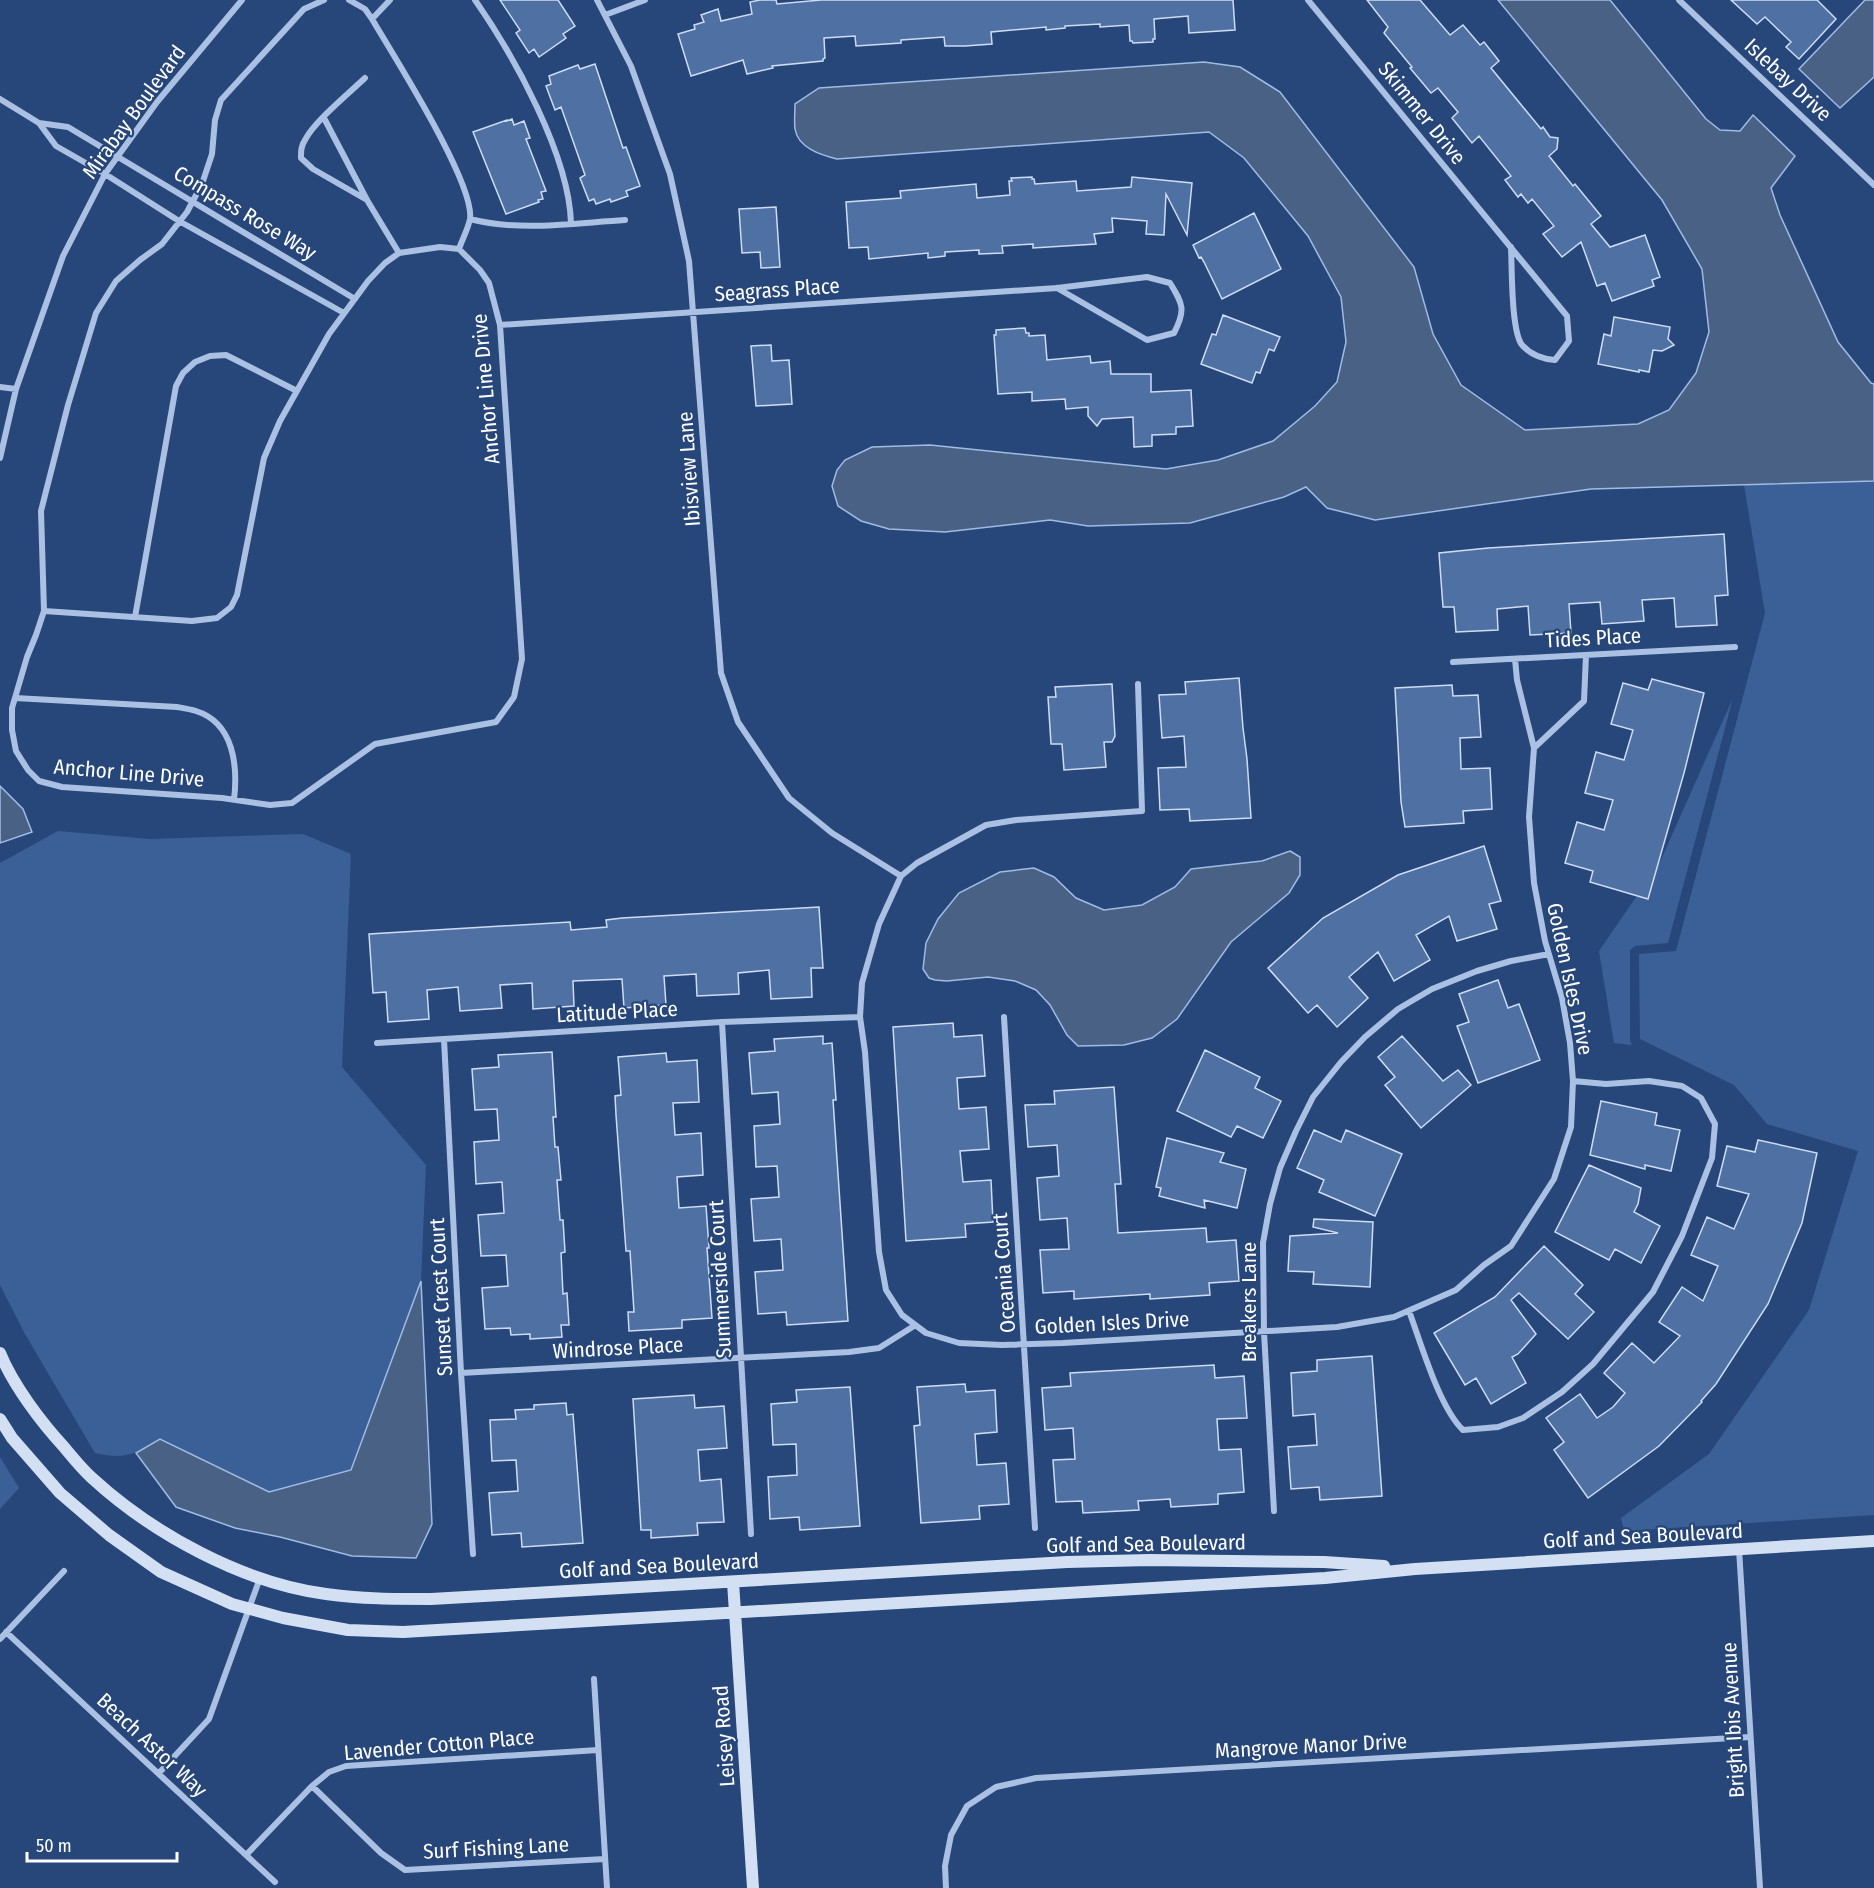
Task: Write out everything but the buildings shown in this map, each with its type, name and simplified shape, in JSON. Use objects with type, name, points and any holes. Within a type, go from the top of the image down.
[{"type":"street","name":"Mirabay Boulevard","points":[[0,458],[16,389],[63,256],[105,174],[157,102],[242,0]]},
{"type":"street","name":"Anchor Line Drive","points":[[324,0],[304,9],[221,100],[215,120],[212,154],[202,184],[193,201],[162,244],[116,281],[96,313],[68,405],[41,511],[44,611],[12,708],[12,730],[16,751],[28,770],[39,781],[62,787],[234,800],[270,805],[292,803],[375,744],[496,722],[514,698],[522,659],[500,325],[489,283],[480,270],[459,249]]},
{"type":"street","points":[[44,611],[192,621],[217,618],[231,607],[237,595],[264,458],[280,421],[329,334],[368,281],[385,263],[399,253],[440,247],[459,249],[470,219],[469,203],[462,180],[372,19],[365,9],[350,0]]},
{"type":"street","points":[[372,19],[390,0]]},
{"type":"street","points":[[475,0],[505,47],[540,114],[562,174],[570,206],[571,223]]},
{"type":"street","name":"Ibisview Lane","points":[[597,0],[632,66],[670,174],[689,261],[720,673],[738,722],[789,798],[832,833],[901,876]]},
{"type":"street","points":[[605,15],[645,0]]},
{"type":"street","name":"Skimmer Drive","points":[[1308,0],[1511,247],[1567,316],[1569,341],[1555,360],[1540,358],[1521,344],[1515,330],[1511,247]]},
{"type":"street","name":"Islebay Drive","points":[[1679,0],[1874,185]]},
{"type":"street","points":[[365,78],[305,138],[301,158],[312,169],[367,200]]},
{"type":"street","points":[[0,99],[39,123]]},
{"type":"street","points":[[324,118],[367,200],[399,253]]},
{"type":"street","name":"Compass Rose Way","points":[[39,123],[68,127],[355,299]]},
{"type":"street","name":"Compass Rose Way","points":[[39,123],[56,146],[179,221],[344,314]]},
{"type":"street","points":[[470,219],[517,227],[625,220]]},
{"type":"street","name":"Seagrass Place","points":[[500,325],[1057,288],[1147,277],[1170,283],[1182,302],[1180,320],[1174,333],[1147,340],[1057,288]]},
{"type":"street","points":[[135,617],[176,386],[183,373],[195,362],[210,356],[226,355],[297,391]]},
{"type":"street","points":[[0,387],[16,389]]},
{"type":"street","name":"Tides Place","points":[[1453,662],[1735,647]]},
{"type":"street","points":[[1534,748],[1584,701],[1586,656]]},
{"type":"street","name":"Golden Isles Drive","points":[[1138,684],[1142,811],[1016,820],[986,825],[917,862],[901,876],[879,924],[862,983],[860,1017],[865,1052],[879,1252],[886,1290],[902,1315],[914,1326],[926,1333],[958,1343],[1025,1344],[1264,1332],[1337,1327],[1395,1317],[1456,1290],[1484,1265],[1511,1246],[1554,1179],[1571,1127],[1573,1081],[1570,1043],[1562,998],[1549,954],[1534,883],[1529,817],[1534,748],[1517,680],[1515,659]]},
{"type":"street","name":"Anchor Line Drive","points":[[15,698],[177,707],[197,711],[211,719],[225,733],[232,747],[237,779],[234,800]]},
{"type":"street","name":"Breakers Lane","points":[[1274,1512],[1264,1332],[1263,1243],[1280,1168],[1296,1131],[1313,1097],[1341,1062],[1365,1037],[1398,1009],[1432,989],[1476,971],[1549,954]]},
{"type":"street","name":"Latitude Place","points":[[377,1043],[722,1022],[860,1017]]},
{"type":"street","name":"Oceania Court","points":[[1004,1017],[1035,1528]]},
{"type":"street","name":"Summerside Court","points":[[722,1022],[751,1534]]},
{"type":"street","name":"Sunset Crest Court","points":[[444,1039],[461,1373],[473,1554]]},
{"type":"street","points":[[1409,1311],[1434,1381],[1455,1422],[1463,1430],[1498,1427],[1523,1418],[1562,1392],[1593,1364],[1653,1292],[1682,1236],[1712,1158],[1715,1124],[1701,1098],[1682,1086],[1649,1081],[1606,1084],[1573,1081]]},
{"type":"street","name":"Windrose Place","points":[[461,1373],[849,1352],[879,1348],[914,1326]]},
{"type":"street","name":"Golf and Sea Boulevard","points":[[0,1353],[5,1366],[46,1428],[91,1478],[138,1515],[182,1544],[260,1578],[325,1594],[378,1599],[431,1599],[1067,1562],[1150,1560],[1324,1562],[1415,1569]]},
{"type":"street","name":"Golf and Sea Boulevard","points":[[0,1419],[12,1438],[60,1493],[109,1535],[161,1572],[232,1604],[283,1618],[348,1630],[404,1632],[1325,1578],[1415,1569],[1874,1541]]},
{"type":"street","name":"Bright Ibis Avenue","points":[[1739,1550],[1760,1888]]},
{"type":"street","points":[[0,1639],[64,1571]]},
{"type":"street","points":[[159,1773],[209,1719],[260,1578]]},
{"type":"street","name":"Leisey Road","points":[[733,1582],[753,1888]]},
{"type":"street","name":"Beach Astor Way","points":[[6,1632],[275,1882]]},
{"type":"street","points":[[594,1679],[607,1888]]},
{"type":"street","name":"Mangrove Manor Drive","points":[[946,1888],[945,1866],[951,1835],[967,1806],[996,1787],[1036,1778],[1750,1737]]},
{"type":"street","name":"Lavender Cotton Place","points":[[246,1855],[312,1786],[329,1772],[346,1766],[598,1750]]},
{"type":"street","name":"Surf Fishing Lane","points":[[312,1786],[381,1853],[405,1870],[605,1859]]},
{"type":"shaded area","points":[[1498,0],[1610,0],[1706,119],[1720,130],[1740,131],[1753,115],[1795,156],[1771,188],[1780,215],[1838,342],[1874,384],[1874,481],[1591,489],[1375,520],[1327,508],[1306,487],[1284,497],[1190,523],[1088,526],[1050,520],[945,532],[889,529],[861,521],[838,506],[832,486],[837,470],[845,460],[872,447],[930,445],[1166,469],[1218,460],[1273,441],[1315,406],[1337,382],[1346,342],[1341,297],[1308,236],[1244,158],[1209,132],[837,159],[817,153],[805,146],[797,136],[795,129],[795,104],[819,88],[1204,62],[1240,67],[1280,92],[1414,267],[1433,334],[1461,385],[1525,430],[1638,424],[1669,410],[1696,373],[1709,332],[1702,269],[1662,200]]},
{"type":"shaded area","points":[[1865,0],[1874,0],[1874,77],[1840,108],[1799,69]]},
{"type":"shaded area","points":[[1874,481],[1874,1515],[1624,1531],[1621,1518],[1709,1454],[1809,1310],[1858,1151],[1767,1124],[1734,1085],[1640,1039],[1639,954],[1676,951],[1765,613],[1744,485]]},
{"type":"shaded area","points":[[1733,698],[1668,943],[1635,946],[1630,950],[1630,1040],[1632,1045],[1614,1043],[1599,951],[1660,862]]},
{"type":"shaded area","points":[[0,786],[23,809],[32,832],[0,843]]},
{"type":"shaded area","points":[[58,831],[150,839],[303,834],[351,854],[342,1067],[426,1165],[421,1281],[352,1470],[269,1493],[160,1440],[122,1456],[95,1453],[25,1334],[0,1285],[0,863]]},
{"type":"shaded area","points":[[1290,851],[1300,857],[1300,875],[1289,893],[1231,942],[1177,1019],[1152,1038],[1124,1045],[1078,1046],[1067,1035],[1050,1005],[1036,990],[1015,981],[988,977],[935,980],[929,978],[923,969],[926,943],[938,919],[959,893],[1000,872],[1034,868],[1054,877],[1076,898],[1104,910],[1142,905],[1175,887],[1191,869],[1262,861]]},
{"type":"shaded area","points":[[421,1281],[432,1524],[416,1558],[352,1556],[235,1528],[176,1507],[136,1453],[160,1439],[269,1492],[351,1470]]},
{"type":"shaded area","points":[[0,1457],[19,1488],[0,1509]]}]
